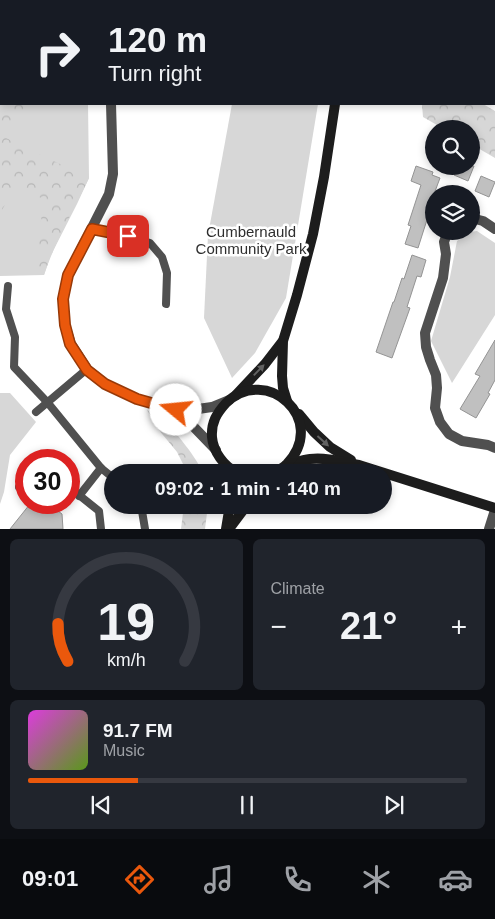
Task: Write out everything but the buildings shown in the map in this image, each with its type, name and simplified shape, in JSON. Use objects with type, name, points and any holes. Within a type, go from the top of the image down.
[{"type":"street","points":[[111,105],[113,174],[109,194],[68,275],[63,299],[65,325],[70,344],[87,370],[105,384],[137,399],[176,410],[212,407],[243,392],[264,390],[287,401],[330,447],[357,464]]},
{"type":"street","points":[[287,401],[282,376],[283,341],[313,234],[335,105]]},
{"type":"street","points":[[480,220],[495,230]]},
{"type":"street","points":[[445,240],[446,254],[443,278],[425,333],[428,354],[436,375],[437,388],[434,408],[440,422],[449,434],[462,441],[488,444],[495,448]]},
{"type":"street","points":[[225,464],[216,450],[212,437],[213,424],[218,411],[265,364],[283,341]]},
{"type":"street","points":[[285,464],[294,455],[301,435],[294,409]]},
{"type":"street","points":[[176,410],[216,450]]},
{"type":"street","points":[[295,464],[309,459],[320,458],[354,464]]},
{"type":"street","points":[[392,476],[495,509],[489,529]]},
{"type":"street","points":[[228,529],[229,514]]},
{"type":"street","points":[[228,529],[240,514]]},
{"type":"lane","points":[[92,229],[128,236],[150,244],[162,257],[167,274],[166,304]]},
{"type":"lane","points":[[8,286],[6,309],[15,337],[14,367],[48,403],[104,470]]},
{"type":"lane","points":[[36,412],[87,370]]},
{"type":"lane","points":[[80,495],[101,468]]},
{"type":"lane","points":[[80,497],[99,511],[102,529]]},
{"type":"lane","points":[[142,514],[145,529]]},
{"type":"green space","points":[[0,105],[88,105],[89,178],[50,257],[44,275],[0,276]]},
{"type":"green space","points":[[0,105],[26,105],[4,137],[89,178],[59,238],[44,275],[36,275],[43,198],[13,192],[0,213]]},
{"type":"green space","name":"Cumbernauld Community Park","points":[[232,105],[318,105],[286,298],[255,353],[232,378],[204,318],[208,235]]},
{"type":"green space","points":[[422,105],[485,105],[495,111],[495,158],[480,149],[480,120],[428,120],[423,117]]},
{"type":"green space","points":[[480,233],[495,243],[495,315],[452,383],[431,341],[450,277],[457,241],[480,240]]},
{"type":"green space","points":[[0,393],[10,393],[36,422],[10,455],[4,492],[0,504]]},
{"type":"green space","points":[[147,410],[162,419],[198,464],[183,464],[177,452],[158,429]]},
{"type":"green space","points":[[183,514],[207,514],[205,529],[181,529]]},
{"type":"route","points":[[128,236],[92,229],[68,275],[63,299],[65,325],[70,344],[87,370],[105,384],[137,399],[176,410]]}]
